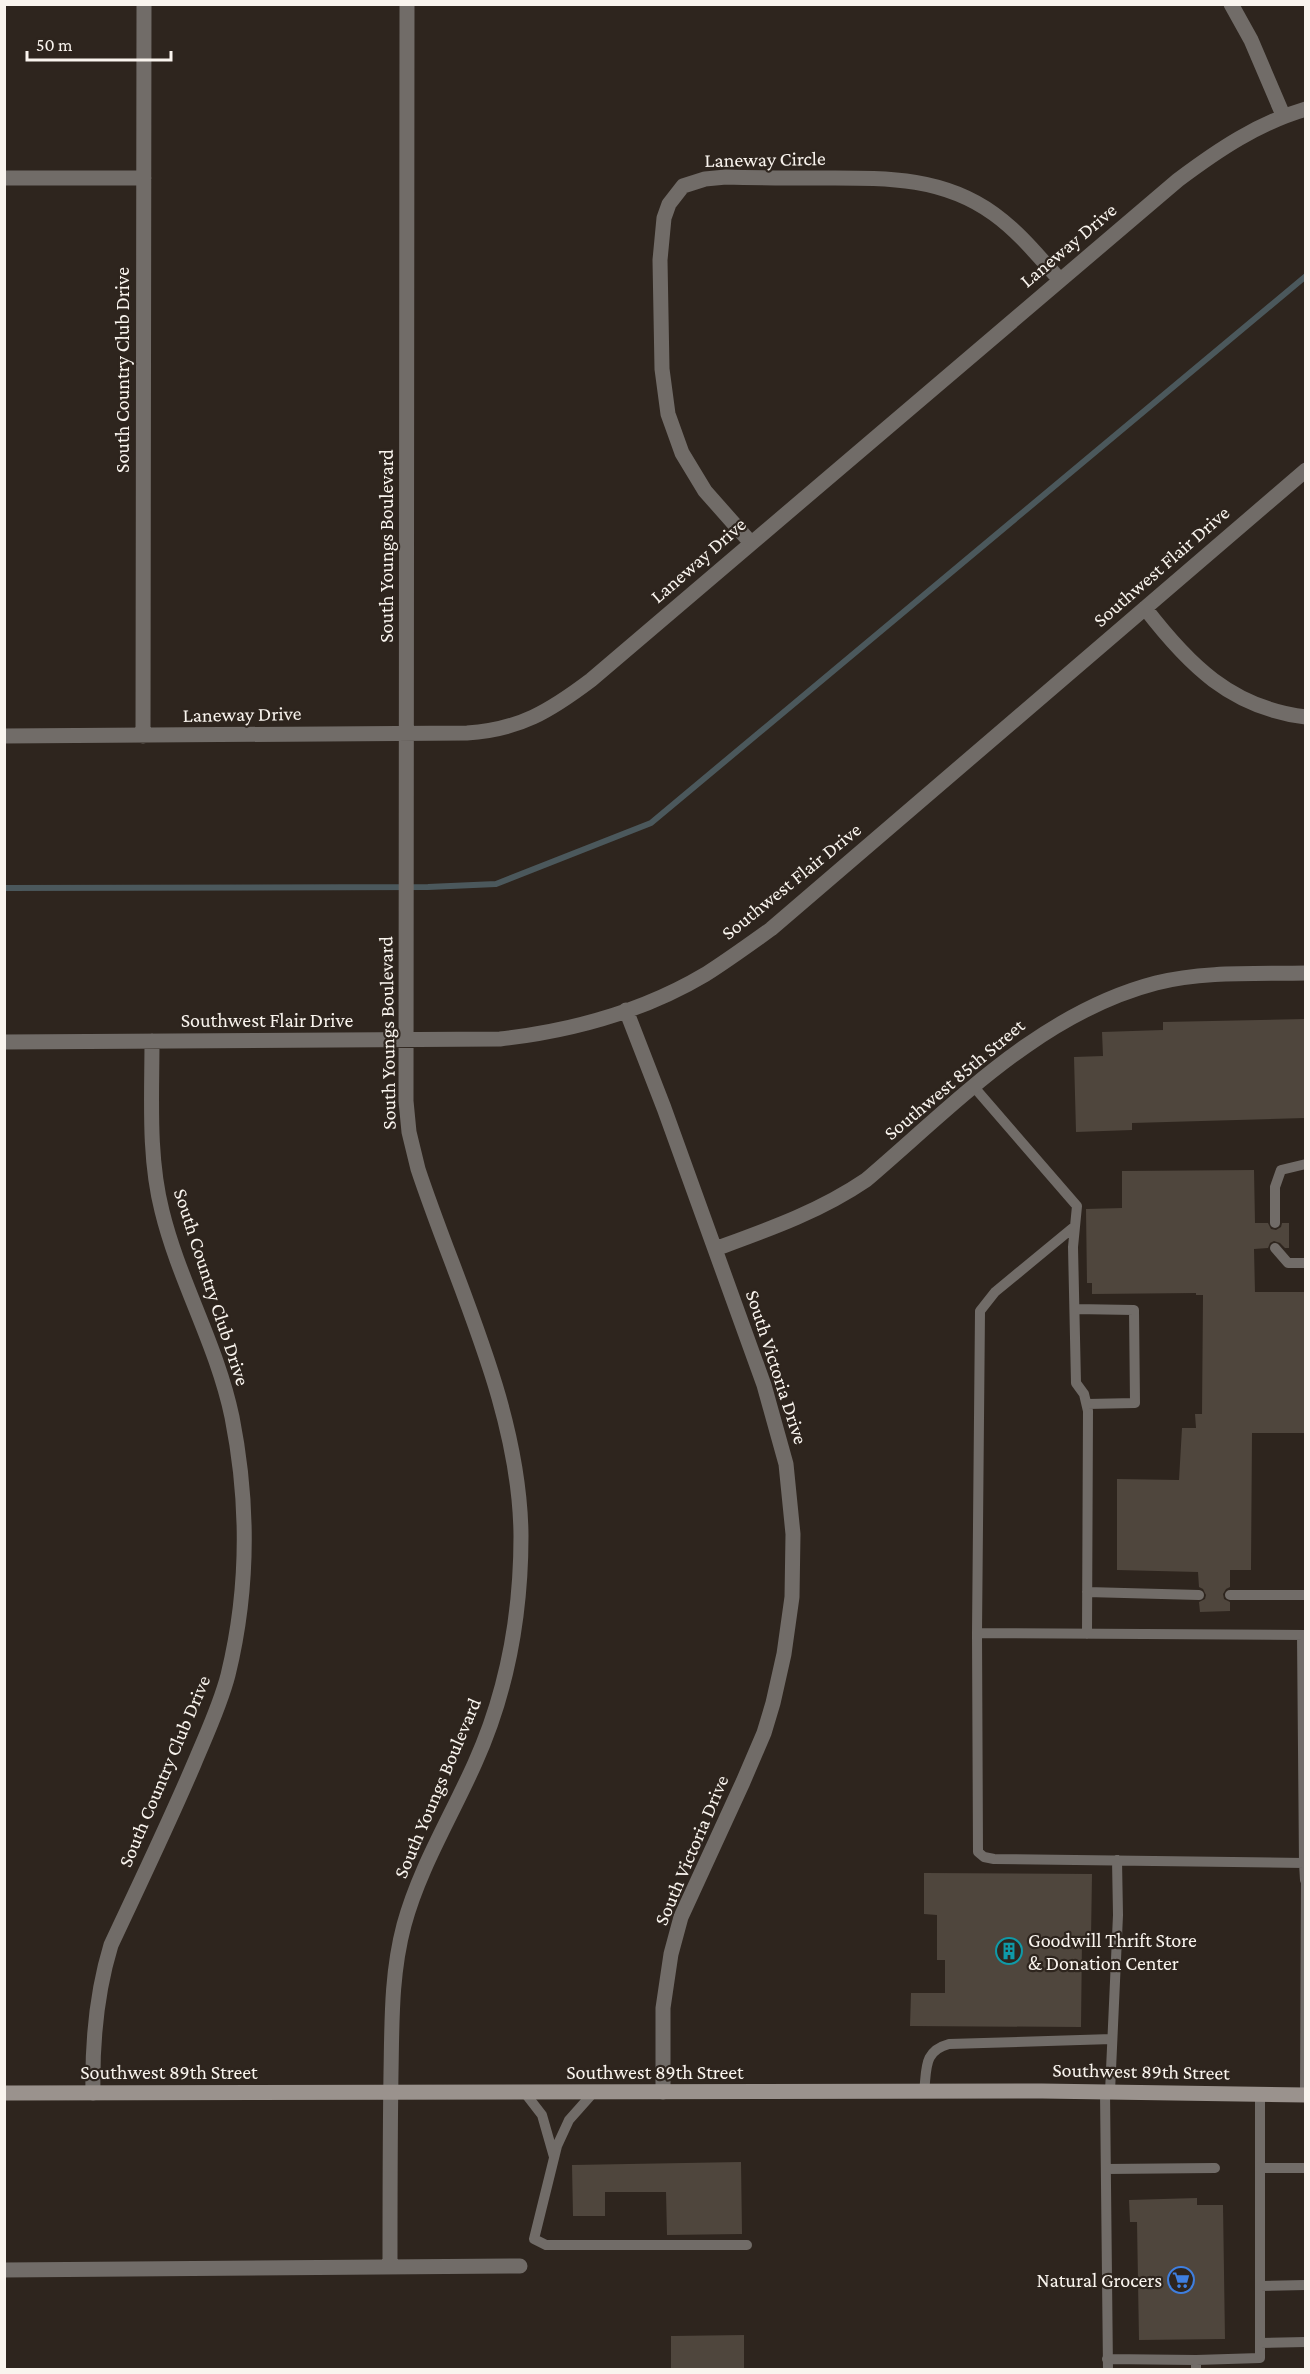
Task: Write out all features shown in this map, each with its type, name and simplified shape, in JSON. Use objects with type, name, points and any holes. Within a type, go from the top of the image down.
[{"type":"main road","name":"Southwest 89th Street","points":[[4,2093],[1108,2092],[1305,2095]]},
{"type":"street","name":"South Country Club Drive","points":[[143,736],[144,4]]},
{"type":"street","name":"South Youngs Boulevard","points":[[390,2267],[393,1977],[402,1933],[414,1893],[475,1762],[499,1697],[517,1617],[521,1536],[512,1456],[499,1396],[413,1154],[406,1101],[406,4]]},
{"type":"street","points":[[1231,4],[1251,40],[1283,115]]},
{"type":"street","name":"Laneway Drive","points":[[4,736],[486,732],[519,724],[552,708],[591,680],[1178,180],[1214,153],[1251,130],[1283,115],[1305,109]]},
{"type":"street","name":"Laneway Circle","points":[[751,543],[698,481],[682,453],[668,414],[661,357],[661,237],[669,204],[683,186],[705,179],[726,177],[885,178],[925,183],[955,193],[993,213],[1011,228],[1059,279]]},
{"type":"street","points":[[4,178],[144,178]]},
{"type":"street","name":"Southwest Flair Drive","points":[[4,1042],[470,1040],[531,1035],[581,1025],[666,994],[704,975],[771,929],[1305,470]]},
{"type":"street","points":[[1144,608],[1188,660],[1222,686],[1257,706],[1305,717]]},
{"type":"street","name":"Southwest 85th Street","points":[[715,1249],[776,1227],[846,1194],[866,1180],[999,1065],[1044,1032],[1089,1008],[1156,983],[1178,979],[1305,973]]},
{"type":"street","name":"South Victoria Drive","points":[[626,1010],[664,1108],[764,1385],[786,1464],[793,1534],[792,1597],[784,1654],[764,1733],[681,1917],[673,1944],[663,2008],[663,2092]]},
{"type":"street","name":"South Country Club Drive","points":[[93,2093],[93,2045],[102,1973],[111,1945],[188,1777],[227,1678],[241,1608],[246,1537],[241,1472],[223,1382],[210,1340],[177,1259],[157,1189],[152,1137],[152,1041]]},
{"type":"street","points":[[4,2270],[520,2266]]},
{"type":"lane","points":[[975,1087],[1077,1206],[1074,1309],[1076,1383],[1084,1394],[1087,1404],[1087,1634]]},
{"type":"lane","points":[[1275,1223],[1275,1187],[1281,1170],[1305,1164]]},
{"type":"lane","points":[[1075,1226],[995,1292],[980,1311],[977,1633],[978,1852],[984,1857],[994,1859],[1304,1863]]},
{"type":"lane","points":[[1275,1248],[1288,1263],[1305,1263]]},
{"type":"lane","points":[[1074,1309],[1134,1310],[1135,1403],[1087,1404]]},
{"type":"lane","points":[[1087,1592],[1199,1595]]},
{"type":"lane","points":[[1230,1595],[1305,1595]]},
{"type":"lane","points":[[977,1633],[1304,1635],[1305,2095]]},
{"type":"lane","points":[[1117,1860],[1118,1915],[1106,2169],[1107,2364],[1196,2365],[1260,2358],[1260,2095]]},
{"type":"lane","points":[[924,2092],[928,2058],[936,2047],[949,2044],[1112,2039]]},
{"type":"lane","points":[[525,2093],[542,2115],[554,2158]]},
{"type":"lane","points":[[593,2093],[569,2120],[554,2158],[534,2239],[546,2245],[747,2245]]},
{"type":"lane","points":[[1106,2169],[1215,2168]]},
{"type":"lane","points":[[1260,2168],[1305,2168]]},
{"type":"lane","points":[[1260,2286],[1305,2284]]},
{"type":"lane","points":[[1260,2343],[1305,2342]]},
{"type":"building","points":[[1305,1019],[1305,1118],[1132,1123],[1132,1130],[1076,1132],[1074,1057],[1103,1056],[1102,1032],[1163,1030],[1163,1022]]},
{"type":"building","points":[[1254,1170],[1255,1223],[1268,1223],[1271,1229],[1276,1230],[1281,1227],[1282,1223],[1289,1223],[1289,1248],[1274,1241],[1268,1248],[1254,1249],[1255,1292],[1305,1292],[1305,1433],[1252,1433],[1251,1570],[1230,1570],[1230,1587],[1223,1594],[1224,1599],[1230,1602],[1230,1611],[1200,1612],[1199,1602],[1205,1599],[1206,1595],[1199,1587],[1198,1572],[1117,1570],[1117,1479],[1179,1480],[1182,1428],[1196,1428],[1195,1414],[1202,1414],[1203,1295],[1196,1295],[1196,1293],[1092,1294],[1092,1283],[1087,1283],[1086,1209],[1122,1208],[1122,1171]]},
{"type":"building","name":"Goodwill Thrift Store & Donation Center","points":[[924,1873],[1092,1874],[1091,1938],[1082,1938],[1081,2027],[910,2026],[911,1993],[945,1993],[945,1960],[937,1960],[937,1915],[924,1914]]},
{"type":"building","points":[[741,2162],[742,2234],[667,2235],[666,2192],[605,2192],[605,2216],[573,2216],[572,2165]]},
{"type":"building","name":"Natural Grocers","points":[[1197,2198],[1197,2205],[1223,2205],[1225,2339],[1139,2340],[1137,2222],[1130,2222],[1129,2200]]},
{"type":"building","points":[[744,2335],[744,2370],[671,2370],[671,2336]]},
{"type":"waterway","points":[[4,888],[428,887],[496,884],[651,823],[1306,276]]},
{"type":"place","name":"Goodwill Thrift Store & Donation Center","points":[[1009,1951]]},
{"type":"place","name":"Natural Grocers","points":[[1181,2280]]}]
